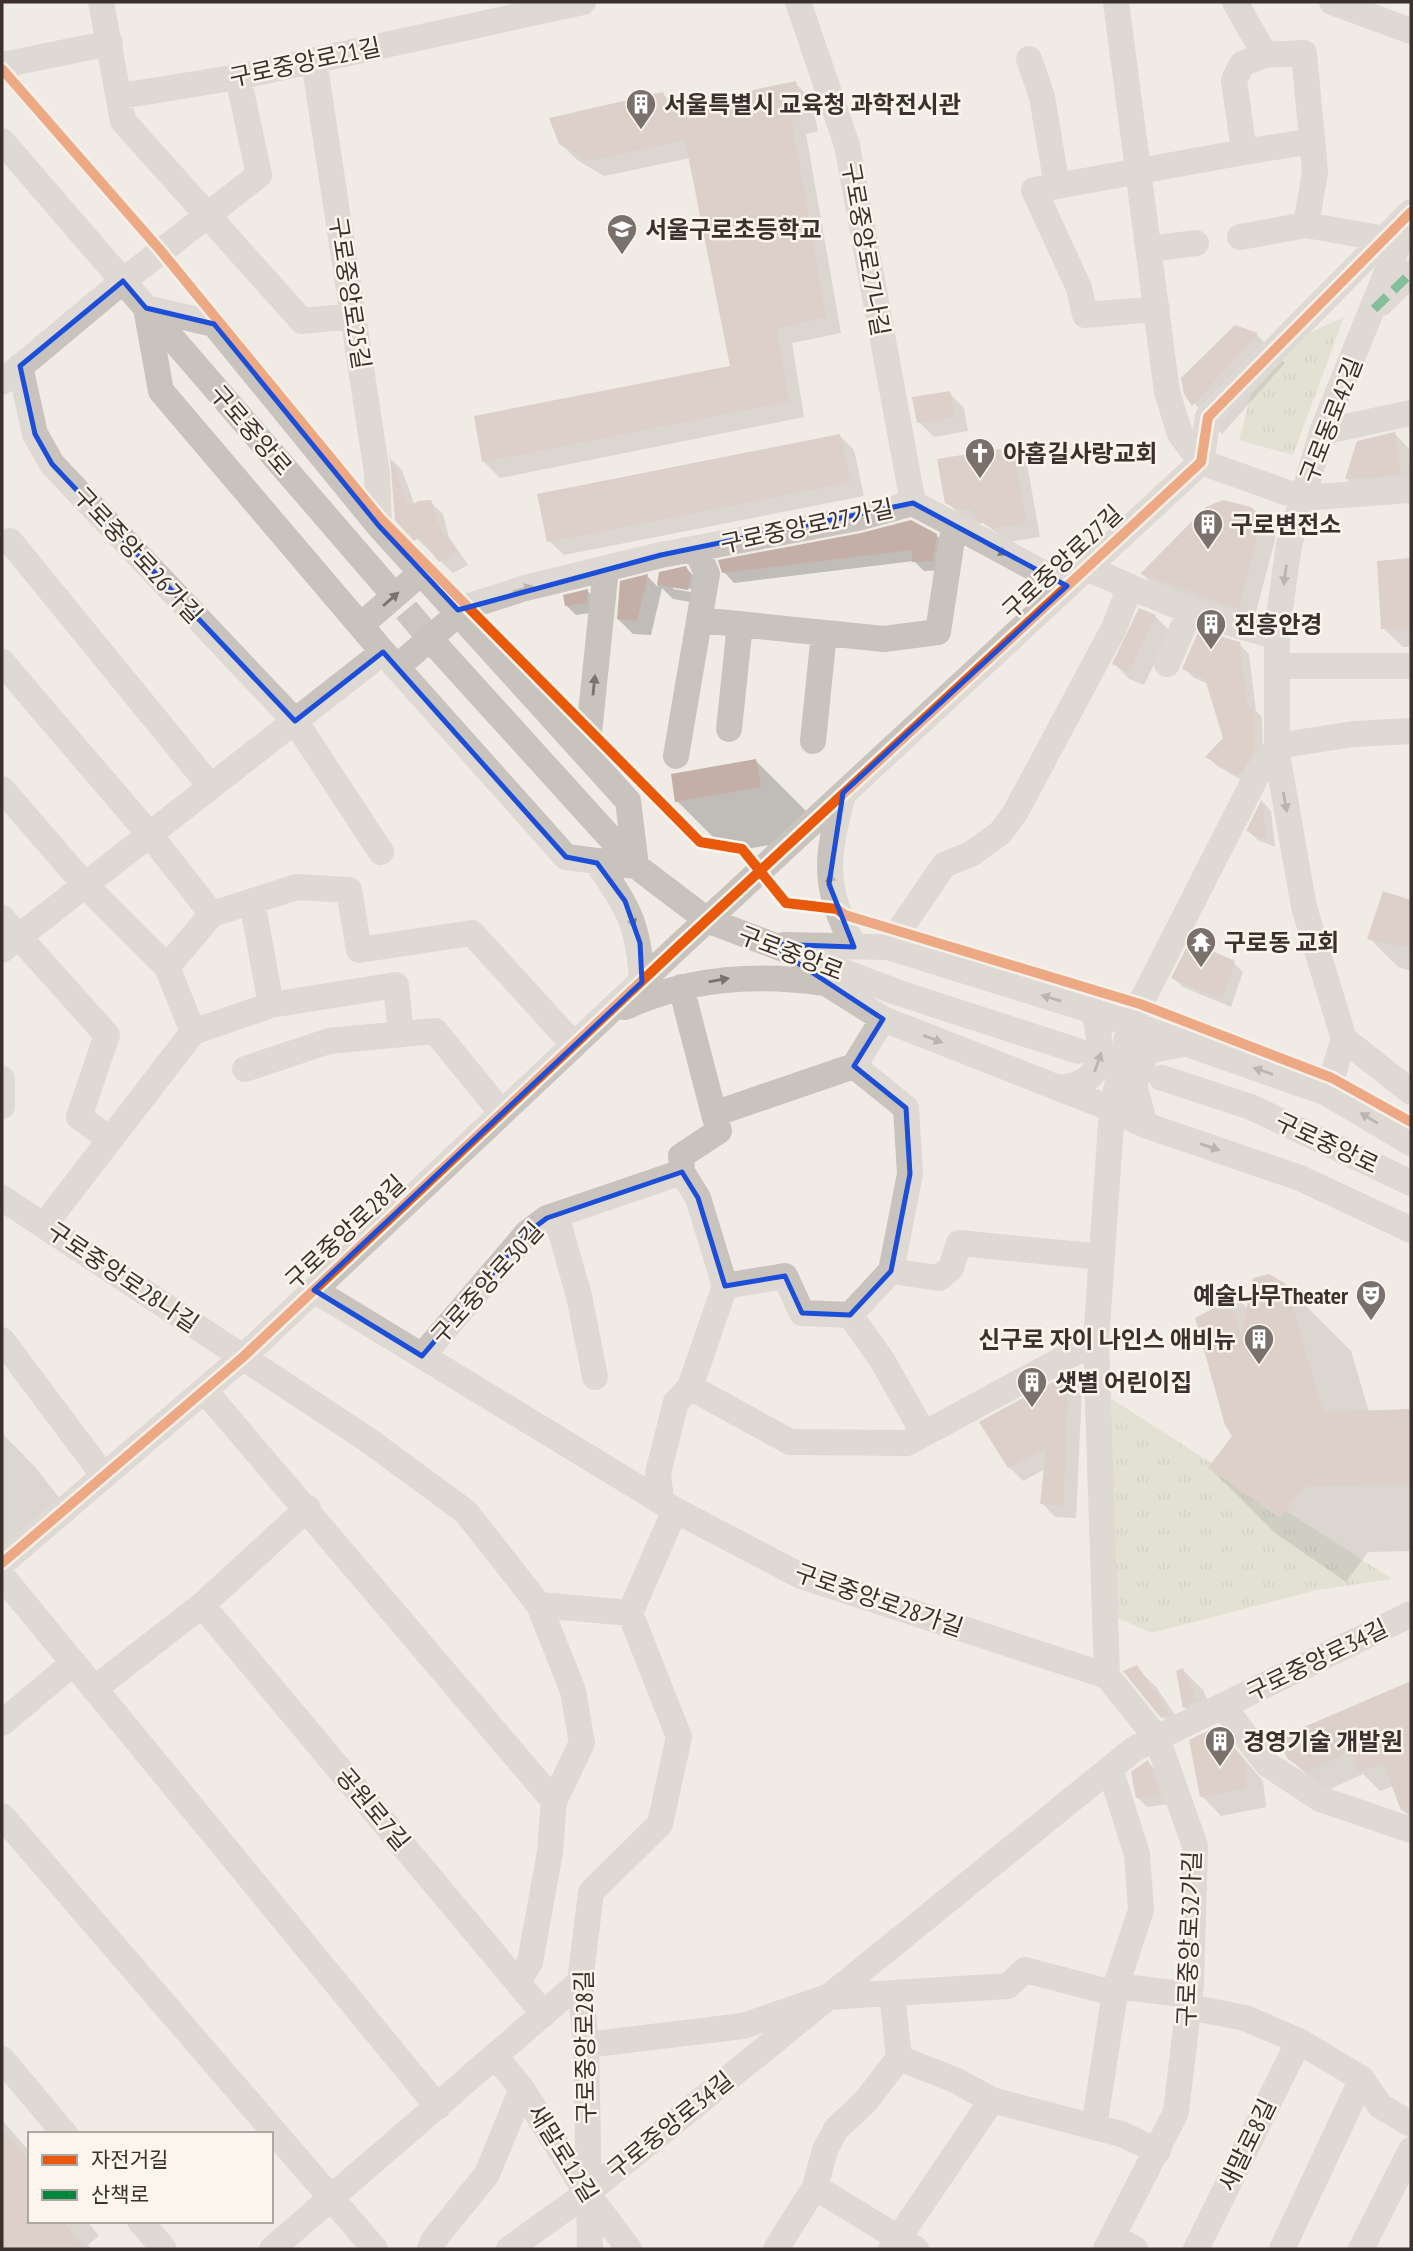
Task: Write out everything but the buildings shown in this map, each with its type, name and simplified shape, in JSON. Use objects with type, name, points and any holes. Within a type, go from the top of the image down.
[{"type":"street","points":[[101,2],[121,96],[123,121],[302,321],[353,316]]},
{"type":"street","name":"구로중앙로21길","points":[[121,96],[238,77],[583,2]]},
{"type":"street","name":"구로중앙로27나길","points":[[798,2],[847,145],[913,502]]},
{"type":"street","points":[[1116,2],[1167,392],[1180,433],[1201,462],[1302,498],[1411,490]]},
{"type":"street","points":[[1235,2],[1265,55]]},
{"type":"street","points":[[1332,2],[1411,31]]},
{"type":"street","points":[[2,65],[110,43]]},
{"type":"street","points":[[1244,152],[1234,80],[1242,64],[1265,55],[1304,53],[1315,172],[1306,225]]},
{"type":"street","points":[[1029,59],[1042,97],[1057,186]]},
{"type":"street","name":"구로중앙로25길","points":[[314,61],[377,473],[379,526]]},
{"type":"street","points":[[11,374],[123,281],[259,175],[238,77]]},
{"type":"street","name":"구로중앙로","points":[[2,141],[380,579]]},
{"type":"street","points":[[1157,309],[1085,315],[1079,288],[1034,190],[1312,141]]},
{"type":"street","points":[[1201,462],[1208,417],[1411,212]]},
{"type":"street","name":"구로동로42길","points":[[1344,1040],[1304,907],[1277,747],[1277,637],[1289,545],[1322,432],[1411,212]]},
{"type":"street","points":[[1240,237],[1306,225],[1385,239]]},
{"type":"street","points":[[1150,248],[1196,243]]},
{"type":"street","points":[[1374,309],[1411,272]]},
{"type":"street","points":[[146,308],[214,324],[379,526],[587,752],[628,801],[636,866],[566,858],[390,659],[161,391],[146,308]]},
{"type":"street","name":"구로중앙로26가길","points":[[11,374],[34,434],[52,464],[295,721],[381,852]]},
{"type":"street","points":[[1322,432],[1411,413]]},
{"type":"street","name":"구로중앙로27길","points":[[708,920],[1201,462]]},
{"type":"street","name":"구로중앙로27가길","points":[[459,611],[525,588],[606,568],[858,518],[913,502],[954,526],[1077,577]]},
{"type":"street","points":[[699,620],[884,639],[938,632],[954,526]]},
{"type":"street","points":[[10,541],[211,787]]},
{"type":"street","name":"구로중앙로27가길","points":[[676,756],[707,574],[696,549]]},
{"type":"street","points":[[587,752],[606,568]]},
{"type":"street","points":[[361,625],[422,572]]},
{"type":"street","name":"구로중앙로27길","points":[[1077,577],[1130,587]]},
{"type":"street","points":[[888,947],[944,865],[971,854],[1000,833],[1015,813],[1114,628],[1130,587],[1190,611],[1277,637]]},
{"type":"street","points":[[108,1138],[79,1117],[107,1035],[7,935],[85,885],[295,721],[459,611]]},
{"type":"street","points":[[1167,664],[1190,611]]},
{"type":"street","points":[[729,729],[740,624]]},
{"type":"street","points":[[813,741],[824,633]]},
{"type":"street","name":"구로중앙로","points":[[440,650],[636,866],[708,920],[899,993],[1078,1051]]},
{"type":"street","points":[[2,662],[149,835],[212,914]]},
{"type":"street","points":[[1277,666],[1411,666]]},
{"type":"street","points":[[1107,1676],[1096,1341],[1112,1109],[1130,1024],[1256,777],[1277,747],[1353,734],[1411,731]]},
{"type":"street","points":[[2,789],[85,885],[167,967],[193,1032]]},
{"type":"street","points":[[844,793],[832,844],[829,884],[840,920],[854,947]]},
{"type":"street","points":[[597,863],[625,901],[640,943],[642,982]]},
{"type":"street","points":[[167,967],[212,914],[297,887],[349,890],[359,950],[472,933],[574,1045]]},
{"type":"street","points":[[252,901],[271,1005]]},
{"type":"street","name":"구로중앙로28길","points":[[2,1563],[243,1357],[708,920]]},
{"type":"street","points":[[769,944],[888,947],[1094,1011],[1327,1093],[1411,1143]]},
{"type":"street","points":[[769,944],[824,983],[883,1019],[1112,1109],[1145,1125],[1300,1178],[1411,1230]]},
{"type":"street","points":[[607,1015],[648,997],[681,987],[735,977],[780,977],[824,983]]},
{"type":"street","points":[[45,1224],[108,1138],[193,1032],[271,1005],[396,985],[401,1034]]},
{"type":"street","points":[[539,1605],[630,1613],[668,1505],[658,1473],[676,1402],[691,1387],[725,1286],[698,1198],[682,1172],[681,1156],[719,1131],[681,987]]},
{"type":"street","points":[[1058,1088],[1077,1086],[1095,1072],[1103,1047],[1094,1011]]},
{"type":"street","points":[[714,1114],[854,1066],[883,1019]]},
{"type":"street","points":[[246,1069],[328,1041],[435,1031],[502,1113]]},
{"type":"street","points":[[1327,1093],[1344,1040],[1411,1092]]},
{"type":"street","points":[[1145,1125],[1134,1084],[1147,1051],[1185,1044]]},
{"type":"street","points":[[725,1286],[785,1276],[802,1313],[850,1315],[891,1271],[910,1174],[906,1108],[854,1066]]},
{"type":"street","name":"구로중앙로","points":[[1162,1078],[1251,1107],[1411,1183]]},
{"type":"street","points":[[2,1079],[2,1106]]},
{"type":"street","name":"구로중앙로30길","points":[[422,1356],[527,1233],[555,1215],[682,1172]]},
{"type":"street","name":"구로중앙로28나길","points":[[2,1198],[243,1357]]},
{"type":"street","name":"구로중앙로30길","points":[[555,1215],[579,1296],[595,1377]]},
{"type":"street","points":[[891,1271],[939,1278],[951,1268],[959,1243],[1102,1257]]},
{"type":"street","name":"구로중앙로28가길","points":[[314,1290],[668,1505],[801,1576],[1107,1676]]},
{"type":"street","points":[[850,1315],[882,1360],[924,1434]]},
{"type":"street","points":[[2,1340],[104,1476]]},
{"type":"street","points":[[691,1387],[790,1442],[907,1443],[1096,1341]]},
{"type":"street","points":[[243,1357],[368,1440],[466,1512],[539,1605],[573,1691],[582,1743],[554,1801],[551,1852],[530,1962],[518,1982]]},
{"type":"street","points":[[204,1390],[554,1801]]},
{"type":"street","points":[[94,1689],[202,1605],[307,1508]]},
{"type":"street","points":[[2,1576],[438,2107]]},
{"type":"street","name":"공원로7길","points":[[202,1605],[544,2014]]},
{"type":"street","name":"구로중앙로28길","points":[[590,2249],[586,2045],[580,1982],[591,1892],[660,1824],[678,1737],[630,1613]]},
{"type":"street","name":"구로중앙로34길","points":[[509,2249],[587,2193],[1134,1749],[1411,1614]]},
{"type":"street","points":[[2,1723],[73,1663]]},
{"type":"street","name":"구로중앙로32가길","points":[[1107,1676],[1157,1738],[1195,1846],[1189,2001],[1176,2112],[1118,2245]]},
{"type":"street","name":"구로중앙로34길","points":[[1223,1706],[1267,1764],[1309,1792],[1320,1799],[1411,1830]]},
{"type":"street","points":[[1094,2127],[1116,1986],[1141,1910],[1137,1854],[1110,1769]]},
{"type":"street","points":[[2,1816],[271,2132]]},
{"type":"street","name":"구로중앙로34길","points":[[586,2045],[743,2026],[827,1997],[1008,1986],[1025,1970],[1105,1991],[1116,1986],[1189,2001],[1245,2018],[1299,2040],[1362,2079]]},
{"type":"street","points":[[272,2249],[580,1982]]},
{"type":"street","points":[[776,2249],[815,2187],[825,2150],[836,2129],[865,2102],[899,2058],[892,1994]]},
{"type":"street","name":"새말로8길","points":[[1196,2249],[1299,2040]]},
{"type":"street","name":"새말로12길","points":[[496,2057],[523,2089],[587,2193],[629,2249]]},
{"type":"street","points":[[899,2058],[955,2080],[992,2100],[1121,2134],[1158,2151]]},
{"type":"street","points":[[2,2059],[63,2132]]},
{"type":"street","points":[[1362,2079],[1380,2106],[1411,2124]]},
{"type":"street","points":[[1282,2249],[1362,2079]]},
{"type":"street","points":[[430,2249],[487,2174],[523,2089]]},
{"type":"street","points":[[815,2187],[902,2246],[992,2100]]},
{"type":"street","points":[[273,2134],[375,2249]]},
{"type":"street","points":[[1362,2249],[1411,2150]]},
{"type":"street","points":[[142,2223],[164,2249]]},
{"type":"highlighted area","points":[[123,281],[146,308],[214,324],[379,526],[458,610],[661,555],[913,503],[1067,586],[843,793],[829,884],[854,947],[769,944],[883,1019],[854,1066],[906,1108],[910,1174],[891,1271],[850,1315],[802,1313],[785,1276],[725,1286],[698,1198],[682,1172],[547,1218],[527,1233],[422,1356],[314,1290],[642,982],[640,943],[625,901],[597,863],[566,857],[383,652],[295,721],[52,464],[35,434],[20,366]]},
{"type":"green space","points":[[1344,317],[1293,455],[1239,440],[1251,395],[1307,334]]},
{"type":"green space","points":[[1107,1396],[1392,1579],[1317,1590],[1151,1633],[1114,1616]]},
{"type":"tunnel","points":[[381,580],[440,650]]},
{"type":"marked path","points":[[1374,309],[1411,273]]},
{"type":"cycle path","points":[[2,69],[161,251],[380,518],[700,842],[742,849],[786,903],[837,909],[845,915],[1140,1004],[1332,1078],[1411,1122]]},
{"type":"cycle path","points":[[2,1563],[243,1357],[680,945],[1201,462],[1208,417],[1411,212]]},
{"type":"place","name":"서울특별시 교육청 과학전시관","points":[[641,131]]},
{"type":"place","name":"서울구로초등학교","points":[[622,256]]},
{"type":"place","name":"아홉길사랑교회","points":[[980,480]]},
{"type":"place","name":"구로변전소","points":[[1208,551]]},
{"type":"place","name":"진흥안경","points":[[1211,651]]},
{"type":"place","name":"구로동 교회","points":[[1201,969]]},
{"type":"place","name":"예술나무Theater","points":[[1371,1322]]},
{"type":"place","name":"신구로 자이 나인스 애비뉴","points":[[1259,1366]]},
{"type":"place","name":"샛별 어린이집","points":[[1032,1409]]},
{"type":"place","name":"경영기술 개발원","points":[[1220,1768]]}]
